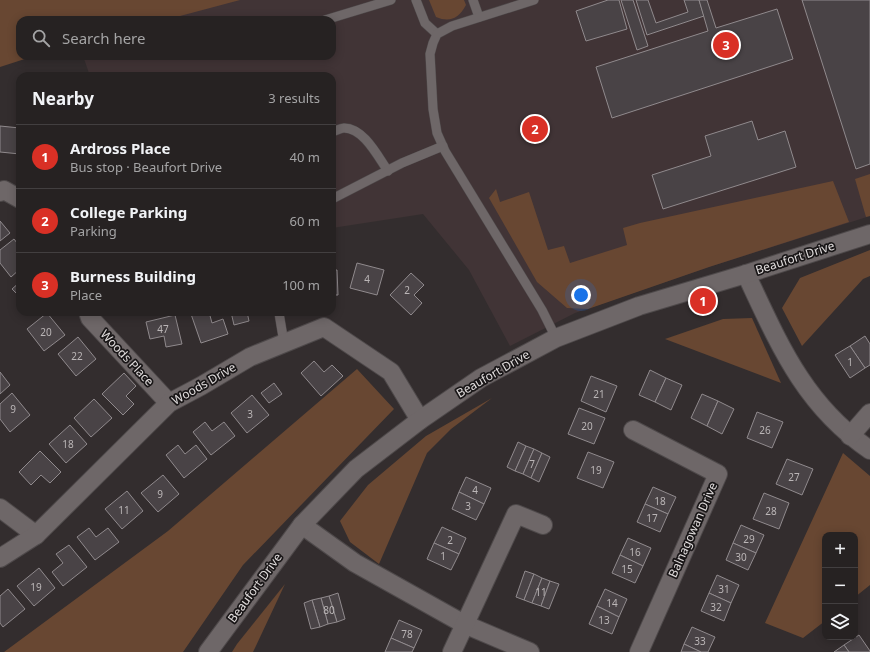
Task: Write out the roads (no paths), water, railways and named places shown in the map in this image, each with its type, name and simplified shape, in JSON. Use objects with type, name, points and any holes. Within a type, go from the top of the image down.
[{"type":"street","points":[[0,192],[4,190],[16,197]]},
{"type":"street","name":"Beaufort Drive","points":[[208,652],[302,525],[356,469],[420,420],[482,378],[556,338],[639,306],[746,274],[870,234]]},
{"type":"street","points":[[746,274],[770,326],[801,382],[820,407],[850,436],[870,450]]},
{"type":"street","name":"Woods Place","points":[[89,316],[168,403]]},
{"type":"street","name":"Woods Drive","points":[[0,558],[36,535],[168,403],[201,386],[250,357],[324,327],[392,372],[420,420]]},
{"type":"street","points":[[850,436],[870,413]]},
{"type":"street","name":"Balnagowan Drive","points":[[633,430],[718,474],[639,652]]},
{"type":"street","points":[[0,508],[36,535]]},
{"type":"street","points":[[452,652],[516,514],[543,525]]},
{"type":"street","points":[[302,525],[355,563],[464,624],[530,652]]},
{"type":"lane","points":[[336,17],[391,0]]},
{"type":"lane","points":[[416,0],[426,23],[437,34]]},
{"type":"lane","points":[[473,0],[479,17]]},
{"type":"lane","points":[[534,0],[452,26],[437,34],[432,43],[430,54],[433,109],[436,133],[542,310],[556,338]]},
{"type":"lane","points":[[336,131],[344,128],[355,130],[364,138],[388,170]]},
{"type":"lane","points":[[336,197],[388,170],[443,146]]},
{"type":"lane","points":[[280,316],[284,343]]},
{"type":"place","name":"Burness Building","points":[[726,45]]},
{"type":"place","name":"College Parking","points":[[535,129]]},
{"type":"place","name":"Ardross Place","points":[[703,301]]}]
